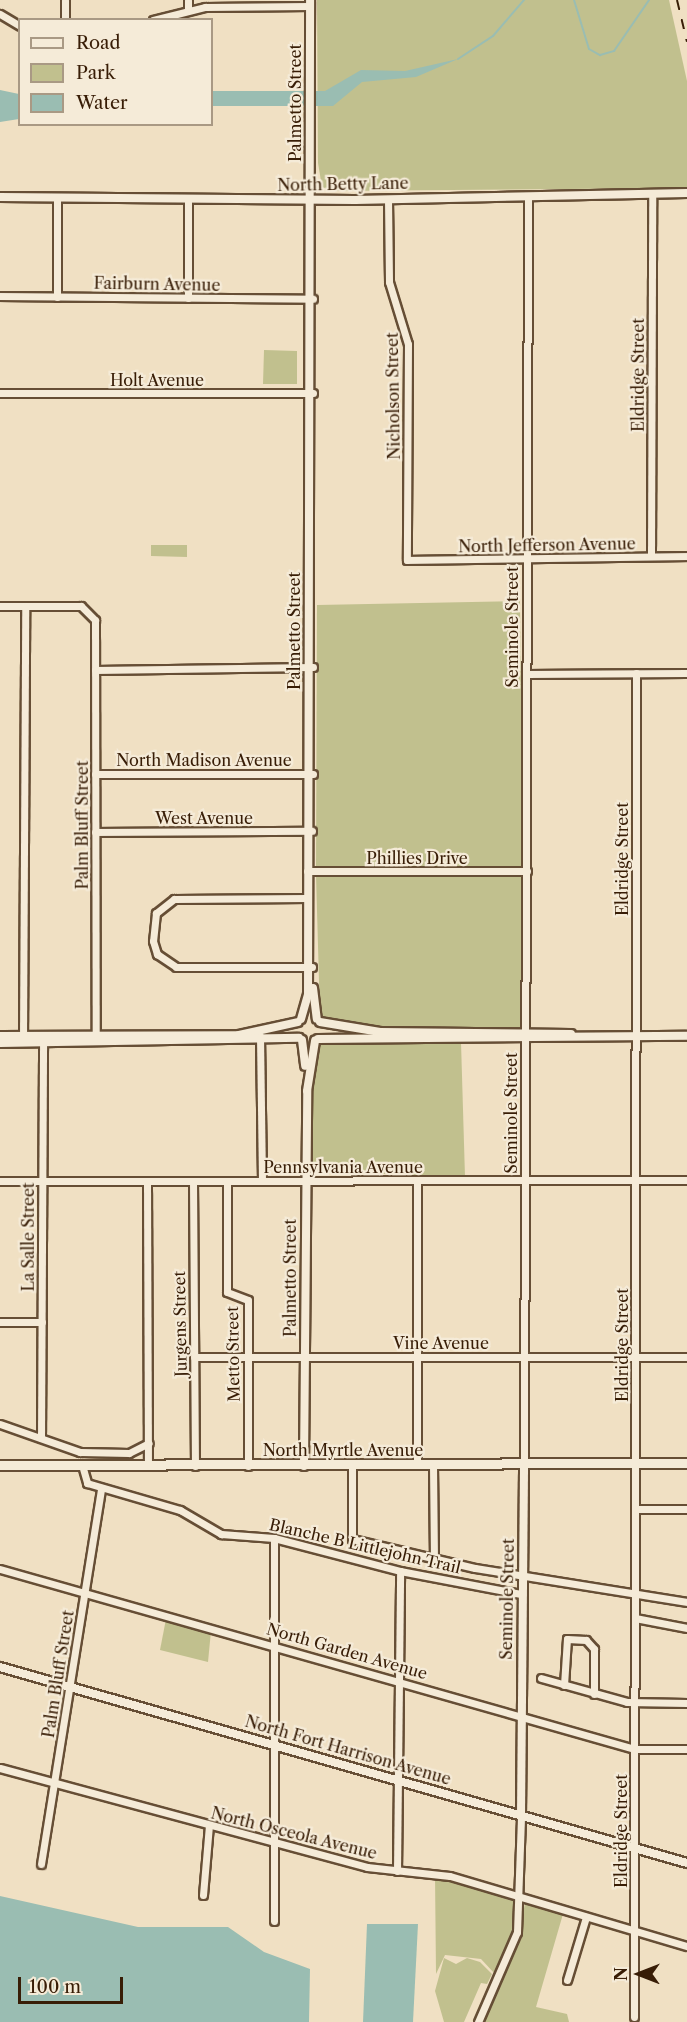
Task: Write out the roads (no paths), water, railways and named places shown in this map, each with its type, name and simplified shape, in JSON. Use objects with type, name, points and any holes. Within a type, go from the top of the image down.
[{"type":"main road","name":"North Myrtle Avenue","points":[[0,1465],[304,1466],[687,1463]]},
{"type":"street","points":[[65,0],[65,18]]},
{"type":"street","points":[[188,0],[188,10]]},
{"type":"street","points":[[160,18],[188,10],[310,3]]},
{"type":"street","name":"Palmetto Street","points":[[304,1466],[307,1091],[300,1039],[300,1020],[308,1005],[310,966],[310,3]]},
{"type":"street","points":[[0,14],[18,25]]},
{"type":"street","name":"Eldridge Street","points":[[651,556],[652,193]]},
{"type":"street","name":"North Betty Lane","points":[[0,197],[311,200],[687,193]]},
{"type":"street","name":"Seminole Street","points":[[478,2022],[514,1940],[522,1898],[520,1716],[526,1357],[528,196]]},
{"type":"street","points":[[57,198],[57,297]]},
{"type":"street","name":"Nicholson Street","points":[[388,199],[389,282],[408,344],[407,560]]},
{"type":"street","points":[[188,298],[189,200]]},
{"type":"street","name":"Fairburn Avenue","points":[[0,296],[311,299]]},
{"type":"street","name":"Holt Avenue","points":[[0,393],[311,394]]},
{"type":"street","name":"North Jefferson Avenue","points":[[407,560],[687,556]]},
{"type":"street","points":[[0,606],[25,606],[23,1040]]},
{"type":"street","name":"Palm Bluff Street","points":[[25,606],[90,610],[95,670],[96,1039]]},
{"type":"street","points":[[95,670],[311,667]]},
{"type":"street","name":"Eldridge Street","points":[[634,2018],[636,673]]},
{"type":"street","points":[[527,674],[687,673]]},
{"type":"street","name":"North Madison Avenue","points":[[95,774],[310,774]]},
{"type":"street","name":"West Avenue","points":[[95,832],[310,831]]},
{"type":"street","name":"Palmetto Street","points":[[307,1091],[317,1040],[318,1021],[310,966],[307,898],[310,871]]},
{"type":"street","name":"Phillies Drive","points":[[310,871],[527,871]]},
{"type":"street","points":[[307,898],[174,899],[156,913],[153,935],[158,954],[176,967],[310,966]]},
{"type":"street","points":[[260,1036],[300,1020],[380,1032],[687,1036]]},
{"type":"street","points":[[0,1042],[43,1039],[260,1036],[317,1040],[526,1035]]},
{"type":"street","points":[[0,1036],[23,1040]]},
{"type":"street","points":[[260,1036],[262,1180]]},
{"type":"street","name":"La Salle Street","points":[[41,1438],[43,1039]]},
{"type":"street","points":[[417,1180],[417,1465]]},
{"type":"street","name":"Pennsylvania Avenue","points":[[0,1181],[687,1180]]},
{"type":"street","name":"Jurgens Street","points":[[193,1181],[195,1466]]},
{"type":"street","name":"Metto Street","points":[[227,1181],[227,1292],[248,1300],[248,1466]]},
{"type":"street","points":[[147,1182],[148,1465]]},
{"type":"street","points":[[0,1322],[42,1322]]},
{"type":"street","name":"Vine Avenue","points":[[194,1357],[687,1357]]},
{"type":"street","points":[[0,1424],[80,1452],[113,1454],[149,1443]]},
{"type":"street","name":"Blanche B Littlejohn Trail","points":[[82,1465],[83,1479],[101,1488],[180,1510],[221,1534],[274,1538],[400,1571],[522,1594]]},
{"type":"street","name":"Blanche B Littlejohn Trail","points":[[352,1465],[352,1539],[434,1559],[687,1602]]},
{"type":"street","points":[[433,1465],[434,1559]]},
{"type":"street","name":"Palm Bluff Street","points":[[41,1864],[101,1488]]},
{"type":"street","points":[[636,1509],[687,1509]]},
{"type":"street","points":[[274,1538],[274,1921]]},
{"type":"street","name":"North Garden Avenue","points":[[0,1569],[399,1679],[635,1749],[687,1749]]},
{"type":"street","points":[[397,1870],[400,1571]]},
{"type":"street","points":[[635,1617],[687,1628]]},
{"type":"street","points":[[564,1685],[567,1639],[586,1640],[594,1649],[594,1694]]},
{"type":"street","name":"North Fort Harrison Avenue","points":[[0,1666],[687,1863]]},
{"type":"street","points":[[541,1678],[594,1694],[635,1703],[687,1703]]},
{"type":"street","name":"North Osceola Avenue","points":[[0,1768],[274,1844],[397,1870],[443,1874],[687,1946]]},
{"type":"street","points":[[202,1895],[209,1825]]},
{"type":"street","points":[[567,1980],[586,1917]]},
{"type":"water","points":[[458,59],[416,77],[362,82],[333,106],[213,106],[213,91],[325,91],[361,70],[405,71]]},
{"type":"water","points":[[0,90],[18,94],[18,119],[0,122]]},
{"type":"water","points":[[0,1896],[138,1927],[228,1927],[264,1952],[310,1969],[309,2022],[0,2022]]},
{"type":"water","points":[[367,1924],[418,1924],[413,2022],[363,2022]]},
{"type":"waterway","points":[[458,59],[493,36],[524,0]]},
{"type":"waterway","points":[[574,0],[589,49],[600,55],[614,51],[649,0]]},
{"type":"railway","points":[[677,0],[687,42]]}]
